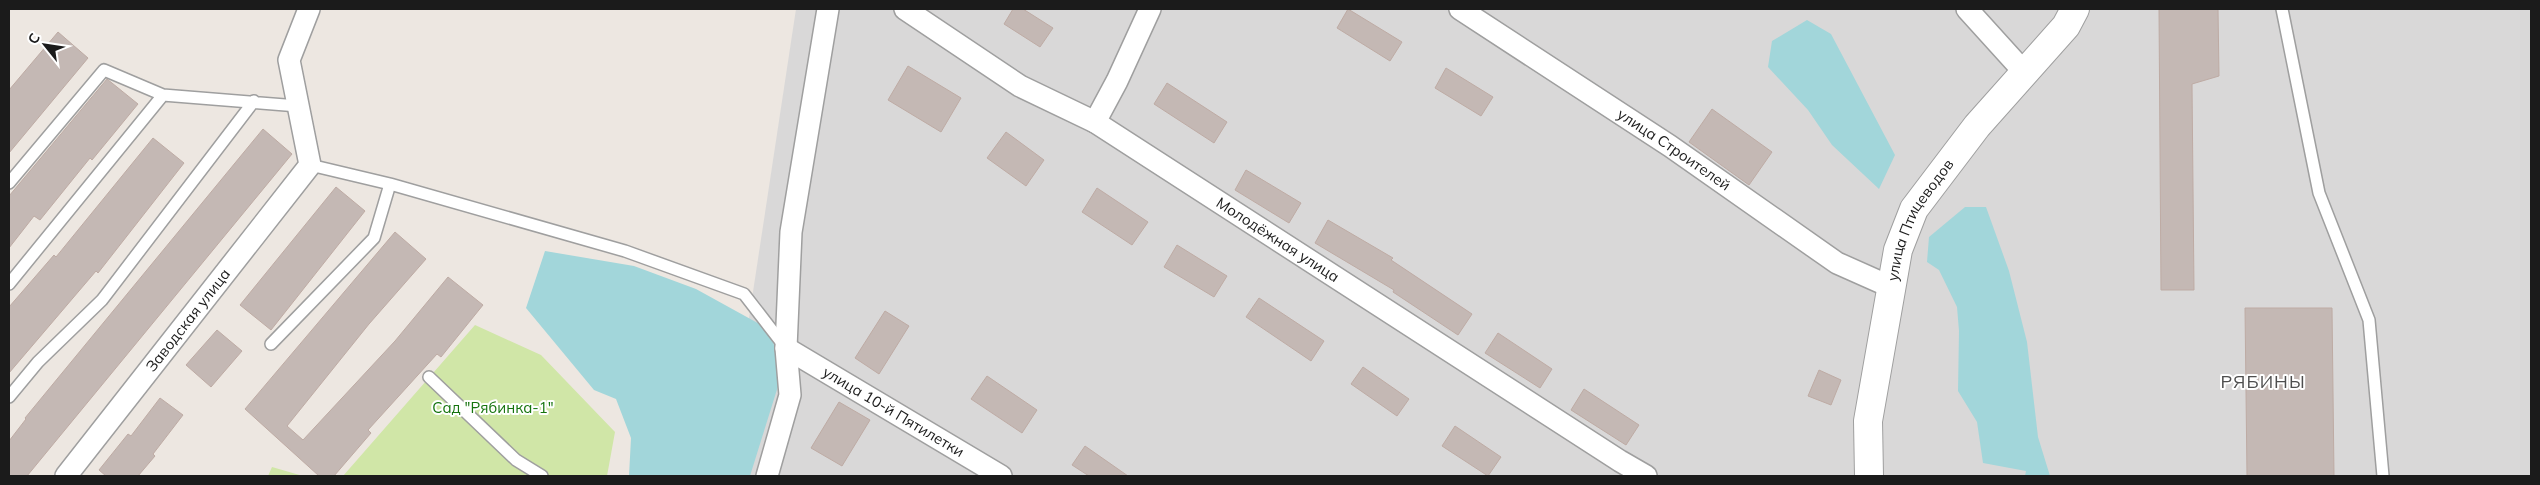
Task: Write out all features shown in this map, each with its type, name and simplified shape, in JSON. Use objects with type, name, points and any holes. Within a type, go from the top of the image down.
[{"type":"street","points":[[309,9],[289,60],[310,165]]},
{"type":"street","points":[[768,476],[790,395],[786,348],[791,232],[828,9]]},
{"type":"street","name":"Молодёжная улица","points":[[905,9],[1020,86],[1095,122],[1646,476]]},
{"type":"street","points":[[1095,122],[1117,81],[1150,9]]},
{"type":"street","name":"улица Строителей","points":[[1461,9],[1670,146],[1837,262],[1891,287]]},
{"type":"street","points":[[1968,9],[2025,73]]},
{"type":"street","name":"улица Птицеводов","points":[[1869,476],[1868,421],[1898,250],[1914,209],[1976,126],[2066,26],[2075,9]]},
{"type":"street","name":"Заводская улица","points":[[66,476],[310,165]]},
{"type":"street","name":"улица 10-й Пятилетки","points":[[786,348],[1001,476]]},
{"type":"lane","points":[[2282,9],[2318,193],[2369,320],[2383,476]]},
{"type":"lane","points":[[9,183],[104,70],[163,95],[298,106]]},
{"type":"lane","points":[[9,284],[163,95]]},
{"type":"lane","points":[[9,397],[38,362],[102,300],[254,101]]},
{"type":"lane","points":[[310,165],[390,184],[625,251],[744,294],[786,348]]},
{"type":"lane","points":[[271,344],[374,238],[390,184]]},
{"type":"lane","points":[[429,377],[516,460],[542,476]]},
{"type":"shaded area","name":"РЯБИНЫ","points":[[796,9],[2531,9],[2531,476],[725,476]]},
{"type":"green space","name":"Сад \"Рябинка-1\"","points":[[475,325],[541,355],[615,432],[607,476],[343,476]]},
{"type":"green space","points":[[272,467],[303,476],[268,476]]},
{"type":"water","points":[[1807,20],[1831,34],[1895,155],[1879,189],[1832,145],[1808,110],[1768,67],[1772,41]]},
{"type":"water","points":[[1965,207],[1986,207],[2009,271],[2027,342],[2038,437],[2050,476],[2025,476],[2026,471],[1983,463],[1977,422],[1958,391],[1959,331],[1957,307],[1939,270],[1927,262],[1929,237]]},
{"type":"water","points":[[545,251],[634,266],[696,289],[772,331],[779,383],[750,476],[629,476],[631,438],[616,399],[594,390],[526,308]]},
{"type":"building","points":[[1013,9],[1023,9],[1053,28],[1040,47],[1004,24]]},
{"type":"building","points":[[1348,9],[1402,42],[1390,61],[1337,28]]},
{"type":"building","points":[[2159,9],[2218,9],[2219,76],[2192,84],[2194,290],[2161,290]]},
{"type":"building","points":[[58,32],[88,58],[9,153],[9,90]]},
{"type":"building","points":[[908,66],[961,98],[941,132],[888,100]]},
{"type":"building","points":[[1446,68],[1493,97],[1481,116],[1435,88]]},
{"type":"building","points":[[107,79],[138,104],[92,160],[90,158],[40,220],[34,216],[9,248],[9,196]]},
{"type":"building","points":[[1167,83],[1227,122],[1214,143],[1154,104]]},
{"type":"building","points":[[1712,109],[1772,152],[1749,185],[1689,142]]},
{"type":"building","points":[[263,129],[292,154],[27,476],[9,476],[9,441],[25,418]]},
{"type":"building","points":[[1006,132],[1044,160],[1026,186],[987,158]]},
{"type":"building","points":[[153,138],[184,163],[98,273],[96,271],[9,373],[9,307],[54,255],[56,257]]},
{"type":"building","points":[[1246,170],[1301,203],[1289,223],[1235,190]]},
{"type":"building","points":[[336,187],[365,211],[271,330],[240,305]]},
{"type":"building","points":[[1097,188],[1148,222],[1132,245],[1082,212]]},
{"type":"building","points":[[1328,220],[1393,258],[1391,260],[1472,314],[1458,335],[1393,292],[1394,290],[1315,243]]},
{"type":"building","points":[[395,232],[426,259],[369,324],[287,426],[303,440],[395,341],[448,277],[483,305],[441,357],[437,354],[368,430],[371,433],[334,476],[319,476],[245,409]]},
{"type":"building","points":[[1177,245],[1227,276],[1214,297],[1164,267]]},
{"type":"building","points":[[1259,298],[1324,341],[1311,361],[1246,317]]},
{"type":"building","points":[[2245,308],[2332,308],[2334,476],[2247,476]]},
{"type":"building","points":[[885,311],[909,326],[879,374],[855,358]]},
{"type":"building","points":[[217,330],[242,351],[211,387],[186,365]]},
{"type":"building","points":[[1498,333],[1552,369],[1540,388],[1485,353]]},
{"type":"building","points":[[1363,367],[1409,399],[1397,416],[1351,384]]},
{"type":"building","points":[[1819,370],[1841,380],[1831,405],[1808,396]]},
{"type":"building","points":[[987,376],[1037,410],[1022,433],[971,399]]},
{"type":"building","points":[[1584,389],[1639,425],[1626,445],[1571,410]]},
{"type":"building","points":[[160,398],[183,415],[153,454],[155,456],[138,476],[106,476],[99,470],[128,434],[131,436]]},
{"type":"building","points":[[839,402],[870,420],[842,466],[811,448]]},
{"type":"building","points":[[1455,426],[1501,457],[1488,476],[1442,446]]},
{"type":"building","points":[[1085,446],[1128,476],[1089,476],[1072,465]]},
{"type":"district","name":"РЯБИНЫ","points":[[2263,382]]}]
